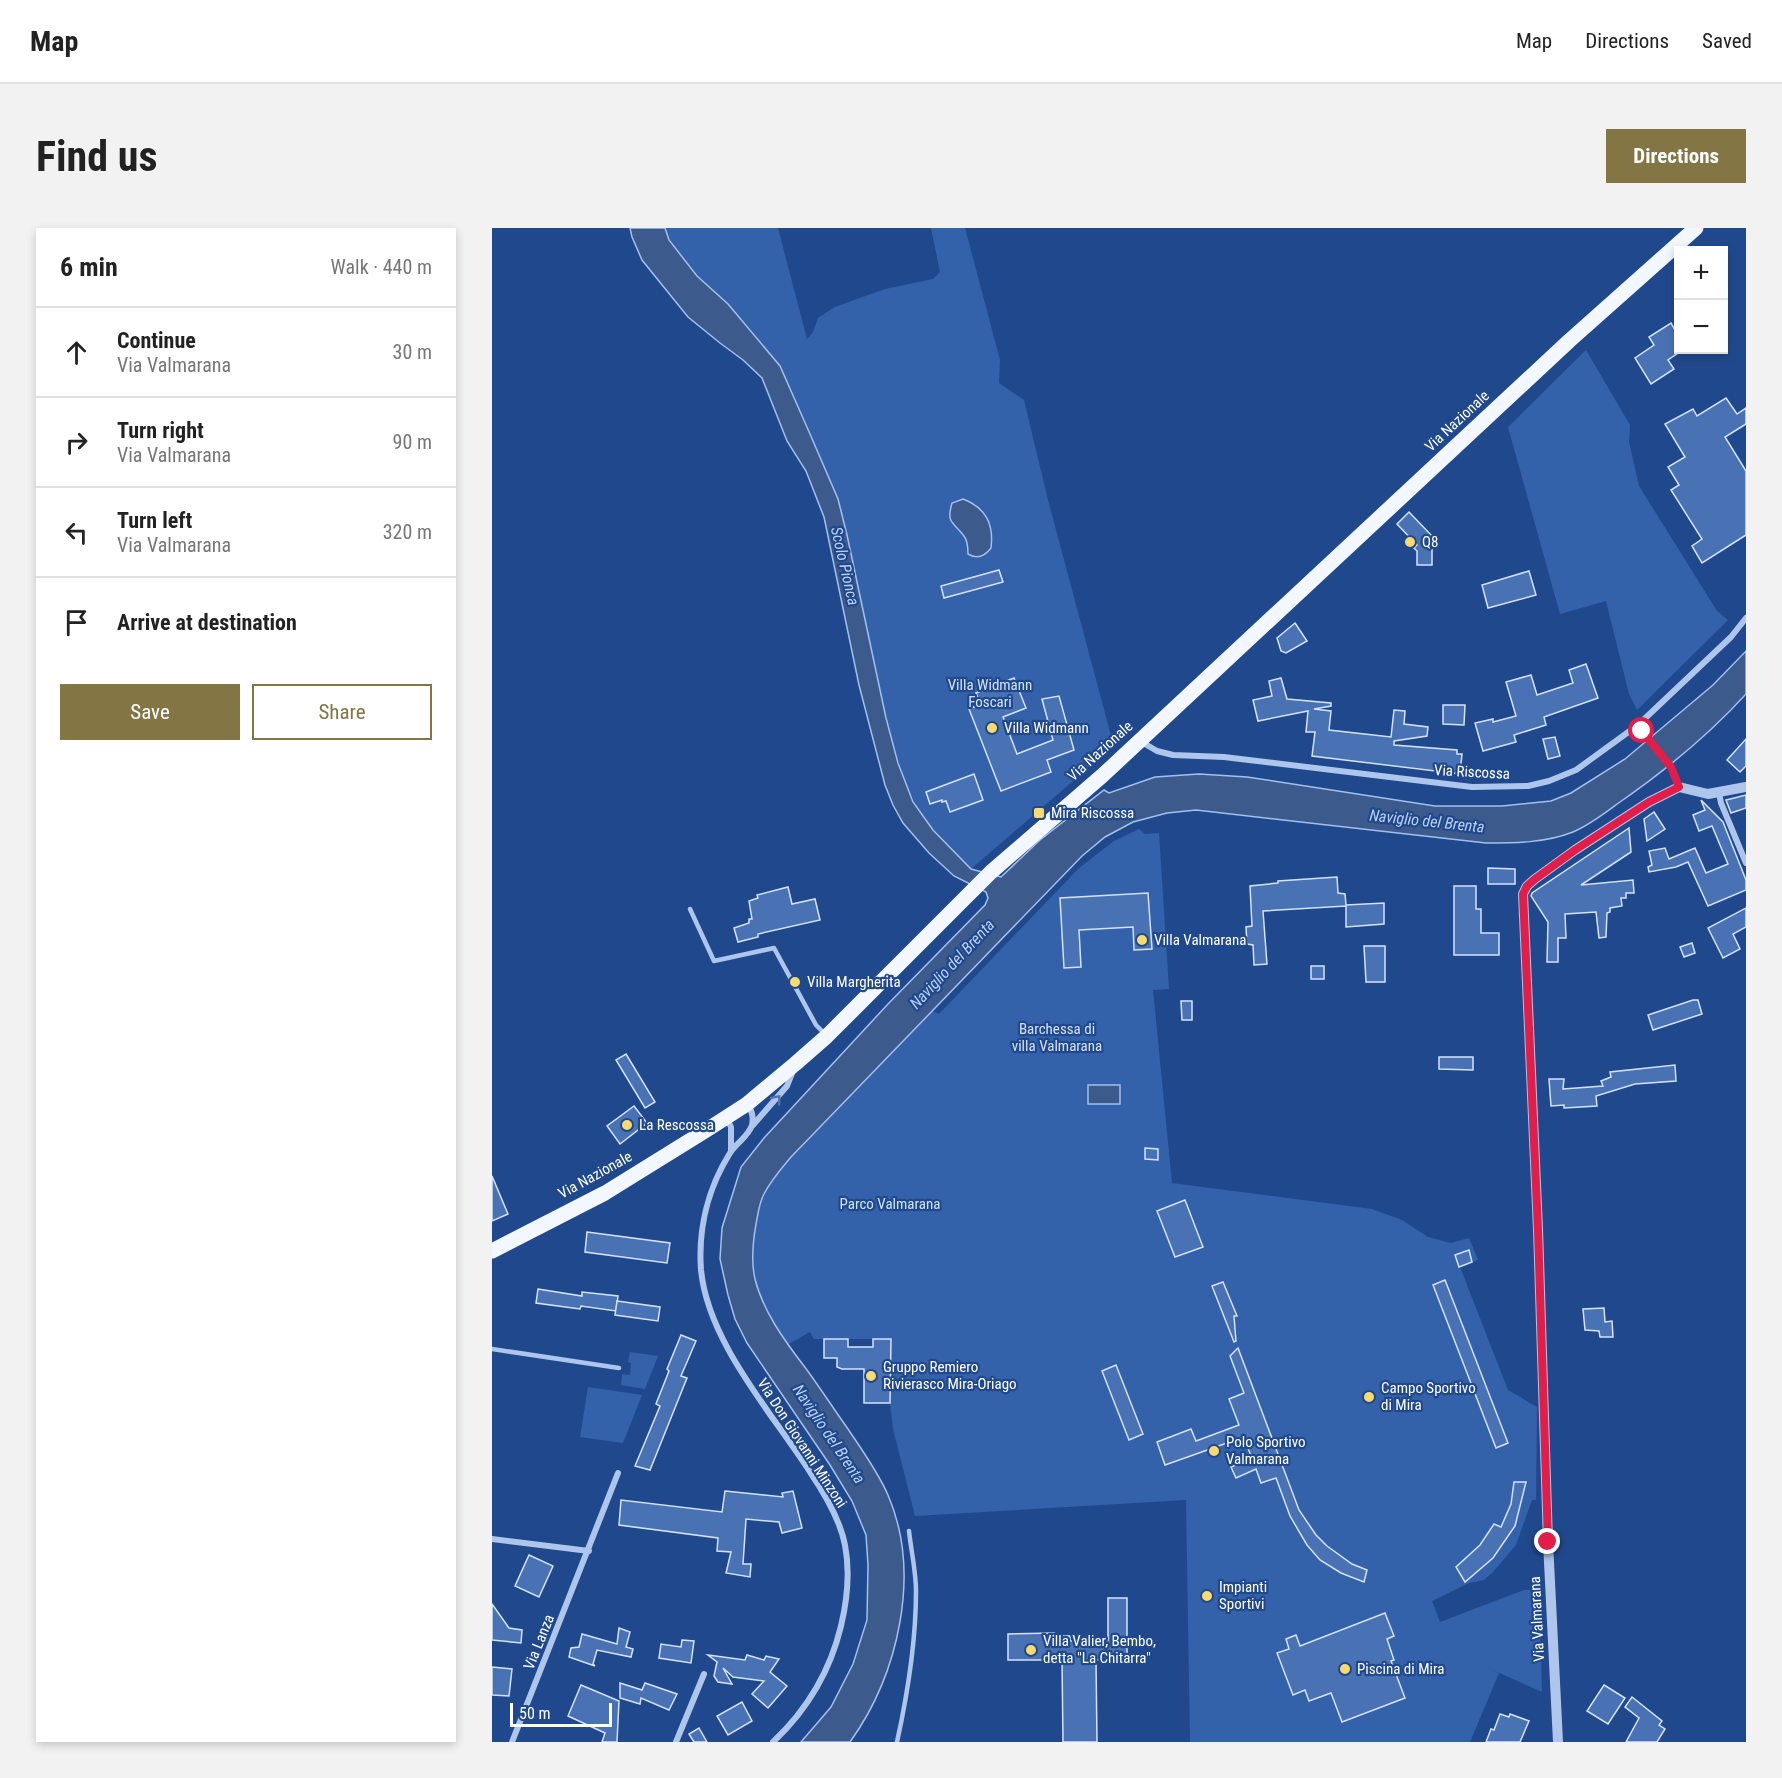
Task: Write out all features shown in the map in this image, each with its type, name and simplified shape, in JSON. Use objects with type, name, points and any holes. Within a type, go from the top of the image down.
[{"type":"main road","name":"Via Nazionale","points":[[492,1251],[605,1192],[726,1118],[747,1104],[795,1064],[827,1036],[991,872],[1140,741],[1569,341],[1696,228]]},
{"type":"street","name":"Via Riscossa","points":[[1140,741],[1157,751],[1173,755],[1224,757],[1472,787],[1528,786],[1561,777],[1640,728],[1723,645],[1746,618]]},
{"type":"street","points":[[1640,728],[1671,767],[1679,787],[1708,794],[1746,787]]},
{"type":"street","name":"Via Valmarana","points":[[1558,1742],[1523,894],[1527,886],[1535,879],[1575,850],[1649,802],[1679,787]]},
{"type":"street","points":[[1719,793],[1746,863]]},
{"type":"street","name":"Via Don Giovanni Minzoni","points":[[773,1742],[813,1694],[836,1647],[847,1589],[846,1545],[838,1521],[824,1493],[728,1349],[711,1312],[703,1284],[700,1254],[703,1221],[719,1171],[731,1150],[786,1086],[795,1064]]},
{"type":"street","points":[[747,1104],[752,1112],[751,1128]]},
{"type":"street","points":[[726,1118],[731,1127],[731,1150]]},
{"type":"street","name":"Via Lanza","points":[[512,1742],[618,1473]]},
{"type":"street","points":[[492,1539],[588,1551]]},
{"type":"street","points":[[676,1742],[704,1674]]},
{"type":"lane","points":[[690,909],[714,962],[774,948],[816,1025],[827,1036]]},
{"type":"lane","points":[[492,1349],[619,1368]]},
{"type":"lane","points":[[897,1742],[906,1702],[913,1644],[916,1589],[909,1531]]},
{"type":"green space","name":"Villa Widmann Foscari","points":[[665,228],[778,228],[807,339],[813,332],[818,318],[835,307],[885,289],[933,279],[940,272],[931,228],[965,228],[1000,360],[999,383],[1024,400],[1048,500],[1113,743],[1081,774],[971,869],[921,816],[905,783],[886,718],[838,499],[780,366],[728,304],[697,276],[669,240]]},
{"type":"green space","points":[[1586,350],[1630,425],[1629,442],[1639,486],[1717,611],[1728,620],[1637,710],[1629,694],[1606,601],[1560,614],[1508,427]]},
{"type":"green space","name":"Polo Sportivo Valmarana","points":[[1139,829],[1145,834],[1159,833],[1169,989],[1153,990],[1172,1183],[1372,1209],[1402,1220],[1428,1237],[1451,1243],[1469,1238],[1478,1260],[1460,1267],[1508,1390],[1537,1407],[1536,1500],[1532,1500],[1516,1545],[1484,1580],[1469,1583],[1432,1601],[1440,1622],[1524,1590],[1539,1590],[1542,1692],[1486,1667],[1499,1673],[1470,1742],[1190,1742],[1186,1500],[915,1516],[893,1429],[890,1403],[891,1339],[814,1339],[810,1332],[787,1345],[760,1295],[754,1269],[755,1224],[763,1195],[791,1157],[932,1011],[939,1014],[1079,868],[1114,841]]},
{"type":"green space","points":[[630,1352],[658,1356],[645,1389],[621,1385],[622,1374],[630,1375],[631,1363],[628,1362]]},
{"type":"green space","points":[[588,1387],[642,1395],[623,1443],[580,1437]]},
{"type":"water","points":[[630,228],[665,228],[669,240],[697,276],[728,304],[780,366],[838,499],[898,763],[913,802],[933,830],[971,869],[1001,877],[1040,840],[1104,790],[1109,793],[1155,777],[1199,774],[1247,777],[1435,806],[1502,806],[1551,801],[1571,793],[1625,759],[1713,685],[1746,651],[1746,694],[1732,709],[1702,738],[1654,778],[1591,822],[1562,836],[1530,842],[1486,843],[1196,810],[1167,813],[1133,822],[1105,837],[1082,856],[780,1170],[762,1197],[759,1209],[753,1244],[755,1279],[763,1302],[782,1335],[880,1478],[898,1526],[903,1558],[904,1590],[900,1623],[892,1655],[867,1715],[850,1742],[801,1742],[831,1707],[853,1664],[867,1620],[866,1535],[852,1501],[747,1343],[735,1319],[720,1259],[722,1228],[741,1167],[764,1138],[888,1004],[985,905],[988,898],[986,892],[954,876],[929,853],[903,823],[893,805],[885,785],[859,685],[824,517],[806,471],[787,441],[762,378],[743,360],[688,317],[642,260]]},
{"type":"water","points":[[963,499],[978,507],[990,524],[991,548],[981,556],[975,557],[968,554],[965,538],[950,519],[952,503]]},
{"type":"water","points":[[1088,1085],[1120,1085],[1120,1104],[1088,1104]]},
{"type":"building","points":[[1671,323],[1674,328],[1674,354],[1677,354],[1668,360],[1674,369],[1651,384],[1635,358],[1654,345],[1649,337]]},
{"type":"building","points":[[1726,398],[1737,414],[1746,408],[1746,424],[1725,437],[1746,471],[1746,535],[1702,563],[1692,546],[1702,539],[1671,490],[1679,485],[1668,467],[1685,457],[1665,424],[1693,409],[1697,416]]},
{"type":"building","points":[[1409,512],[1432,536],[1432,565],[1417,565],[1417,551],[1414,548],[1417,545],[1397,524]]},
{"type":"building","points":[[999,570],[1003,582],[944,598],[941,586]]},
{"type":"building","points":[[1529,571],[1536,595],[1488,608],[1482,585]]},
{"type":"building","points":[[1295,623],[1307,641],[1286,653],[1281,651],[1277,638]]},
{"type":"building","points":[[1586,664],[1598,698],[1544,717],[1546,725],[1514,735],[1516,742],[1483,751],[1475,723],[1493,719],[1493,722],[1516,716],[1506,682],[1531,675],[1537,695],[1573,683],[1569,670]]},
{"type":"building","name":"Villa Widmann","points":[[1014,678],[1026,708],[1003,717],[1017,754],[1053,740],[1042,699],[1059,696],[1074,750],[1047,760],[1051,772],[1001,791],[969,709],[981,704],[976,693]]},
{"type":"building","points":[[1281,678],[1287,699],[1331,703],[1331,706],[1314,709],[1331,711],[1329,730],[1391,737],[1394,710],[1405,711],[1404,724],[1428,727],[1427,736],[1394,741],[1394,745],[1457,750],[1457,754],[1462,754],[1460,774],[1312,756],[1315,732],[1306,732],[1308,711],[1258,721],[1253,700],[1272,696],[1269,681]]},
{"type":"building","points":[[1443,705],[1465,705],[1464,725],[1443,724]]},
{"type":"building","points":[[1555,737],[1560,756],[1548,759],[1543,739]]},
{"type":"building","points":[[1746,739],[1746,766],[1740,772],[1727,760]]},
{"type":"building","points":[[974,774],[983,800],[950,812],[946,801],[930,804],[926,792]]},
{"type":"building","points":[[1746,795],[1746,808],[1731,813],[1726,800]]},
{"type":"building","points":[[1701,800],[1723,822],[1746,880],[1746,890],[1708,906],[1688,862],[1676,867],[1649,872],[1648,867],[1652,865],[1649,851],[1665,848],[1669,859],[1695,848],[1706,873],[1728,864],[1712,826],[1699,831],[1693,815],[1705,810]]},
{"type":"building","points":[[1654,812],[1665,829],[1647,841],[1644,819]]},
{"type":"building","points":[[1629,828],[1631,852],[1581,885],[1633,880],[1634,893],[1626,893],[1626,898],[1621,898],[1622,906],[1610,908],[1610,912],[1607,913],[1606,937],[1599,938],[1596,912],[1565,914],[1566,938],[1558,938],[1558,962],[1547,962],[1548,922],[1531,896],[1532,893]]},
{"type":"building","points":[[1488,868],[1515,869],[1515,884],[1488,884]]},
{"type":"building","points":[[1337,877],[1338,893],[1345,894],[1346,905],[1384,903],[1384,924],[1346,927],[1346,906],[1263,911],[1267,964],[1254,965],[1253,945],[1247,944],[1246,927],[1252,926],[1250,886],[1278,883],[1278,881]]},
{"type":"building","points":[[1454,886],[1476,886],[1476,909],[1481,909],[1481,933],[1499,933],[1499,955],[1454,955]]},
{"type":"building","points":[[788,887],[792,904],[815,899],[820,920],[758,934],[758,937],[738,942],[734,928],[749,923],[749,919],[752,919],[749,901],[758,898],[757,895]]},
{"type":"building","name":"Villa Valmarana","points":[[1148,893],[1152,949],[1134,950],[1133,927],[1079,930],[1081,967],[1064,968],[1060,898]]},
{"type":"building","points":[[1746,908],[1746,927],[1733,934],[1740,949],[1723,958],[1708,928]]},
{"type":"building","points":[[1692,943],[1695,953],[1684,957],[1680,947]]},
{"type":"building","points":[[1364,946],[1385,946],[1385,982],[1366,982]]},
{"type":"building","points":[[1311,966],[1324,966],[1324,979],[1311,979]]},
{"type":"building","points":[[1698,1000],[1702,1014],[1653,1030],[1648,1015]]},
{"type":"building","points":[[1181,1001],[1192,1001],[1192,1020],[1182,1020]]},
{"type":"building","points":[[626,1054],[655,1102],[645,1108],[616,1060]]},
{"type":"building","points":[[1439,1057],[1473,1057],[1473,1070],[1439,1069]]},
{"type":"building","points":[[1675,1065],[1676,1081],[1635,1084],[1596,1096],[1597,1106],[1564,1108],[1564,1105],[1551,1106],[1549,1079],[1564,1079],[1563,1089],[1603,1086],[1601,1081],[1611,1077],[1610,1072]]},
{"type":"building","name":"La Rescossa","points":[[634,1106],[647,1123],[620,1144],[607,1126]]},
{"type":"building","points":[[1145,1148],[1158,1149],[1158,1160],[1145,1159]]},
{"type":"building","points":[[492,1176],[508,1214],[492,1221]]},
{"type":"building","points":[[1185,1200],[1203,1247],[1175,1257],[1157,1211]]},
{"type":"building","points":[[587,1232],[670,1243],[667,1263],[585,1252]]},
{"type":"building","points":[[1469,1250],[1472,1262],[1459,1267],[1455,1255]]},
{"type":"building","points":[[1445,1280],[1508,1443],[1496,1448],[1433,1285]]},
{"type":"building","points":[[1223,1282],[1237,1316],[1234,1316],[1236,1341],[1234,1342],[1212,1286]]},
{"type":"building","points":[[538,1289],[582,1296],[582,1292],[618,1296],[616,1311],[536,1303]]},
{"type":"building","points":[[617,1301],[660,1307],[658,1321],[615,1315]]},
{"type":"building","points":[[1604,1308],[1605,1322],[1612,1321],[1613,1337],[1600,1337],[1599,1331],[1585,1330],[1583,1309]]},
{"type":"building","points":[[681,1335],[696,1341],[681,1376],[687,1378],[650,1470],[635,1466],[660,1406],[656,1404]]},
{"type":"building","points":[[824,1339],[848,1339],[848,1347],[873,1347],[873,1339],[891,1339],[890,1403],[864,1403],[864,1369],[842,1369],[837,1367],[837,1358],[824,1358]]},
{"type":"building","points":[[1238,1348],[1299,1510],[1316,1535],[1327,1546],[1352,1564],[1367,1570],[1364,1582],[1341,1573],[1320,1560],[1307,1545],[1290,1516],[1276,1478],[1261,1483],[1256,1469],[1236,1478],[1231,1467],[1252,1459],[1244,1437],[1165,1465],[1157,1442],[1191,1429],[1196,1441],[1239,1425],[1229,1399],[1244,1393],[1230,1356]]},
{"type":"building","points":[[1116,1365],[1143,1434],[1129,1440],[1102,1371]]},
{"type":"building","points":[[1514,1482],[1526,1482],[1515,1526],[1493,1558],[1465,1582],[1456,1567],[1480,1545],[1494,1524],[1501,1527],[1511,1504]]},
{"type":"building","points":[[725,1491],[783,1497],[782,1493],[793,1491],[802,1528],[782,1533],[779,1522],[746,1519],[743,1564],[751,1564],[750,1577],[726,1573],[731,1552],[717,1551],[718,1538],[619,1525],[621,1500],[722,1512]]},
{"type":"building","points":[[529,1555],[553,1566],[539,1597],[515,1586]]},
{"type":"building","points":[[1108,1598],[1127,1598],[1127,1659],[1096,1660],[1097,1742],[1063,1742],[1062,1660],[1008,1660],[1008,1634],[1054,1633],[1054,1636],[1070,1636],[1070,1641],[1108,1640]]},
{"type":"building","points":[[492,1604],[509,1628],[522,1630],[521,1643],[492,1640]]},
{"type":"building","name":"Piscina di Mira","points":[[1385,1613],[1394,1636],[1387,1639],[1394,1660],[1391,1661],[1405,1698],[1342,1722],[1331,1693],[1309,1701],[1305,1690],[1293,1695],[1277,1653],[1289,1649],[1286,1639],[1296,1635],[1300,1646]]},
{"type":"building","points":[[619,1628],[630,1632],[626,1647],[633,1649],[631,1657],[597,1650],[593,1664],[595,1666],[569,1657],[571,1648],[579,1647],[582,1634],[617,1644]]},
{"type":"building","points":[[682,1640],[694,1641],[691,1663],[659,1658],[661,1644],[681,1647]]},
{"type":"building","points":[[708,1655],[745,1660],[747,1655],[764,1660],[766,1656],[779,1659],[770,1672],[787,1686],[768,1708],[752,1694],[764,1681],[733,1677],[723,1668],[732,1684],[718,1682],[714,1676],[717,1662]]},
{"type":"building","points":[[492,1667],[512,1669],[509,1696],[492,1695]]},
{"type":"building","points":[[620,1683],[642,1690],[645,1683],[677,1694],[669,1710],[641,1698],[640,1704],[620,1698]]},
{"type":"building","points":[[581,1685],[619,1701],[617,1742],[602,1742],[605,1733],[568,1716]]},
{"type":"building","points":[[1604,1685],[1625,1698],[1608,1724],[1587,1711]]},
{"type":"building","points":[[1632,1697],[1662,1721],[1659,1725],[1665,1729],[1657,1742],[1626,1742],[1639,1718],[1625,1707]]},
{"type":"building","points":[[742,1702],[752,1721],[728,1735],[717,1716]]},
{"type":"building","points":[[1500,1714],[1509,1717],[1510,1714],[1529,1721],[1520,1742],[1486,1742]]},
{"type":"building","points":[[699,1728],[707,1742],[694,1742],[689,1734]]},
{"type":"place","name":"Q8","points":[[1410,542]]},
{"type":"place","name":"Villa Widmann","points":[[992,728]]},
{"type":"place","name":"Mira Riscossa","points":[[1039,813]]},
{"type":"place","name":"Villa Valmarana","points":[[1142,940]]},
{"type":"place","name":"Villa Margherita","points":[[795,982]]},
{"type":"place","name":"La Rescossa","points":[[627,1125]]},
{"type":"place","name":"Gruppo Remiero Rivierasco Mira-Oriago","points":[[871,1376]]},
{"type":"place","name":"Campo Sportivo di Mira","points":[[1369,1397]]},
{"type":"place","name":"Polo Sportivo Valmarana","points":[[1214,1451]]},
{"type":"place","name":"Impianti Sportivi","points":[[1207,1596]]},
{"type":"place","name":"Villa Valier, Bembo, detta \"La Chitarra\"","points":[[1031,1650]]},
{"type":"place","name":"Piscina di Mira","points":[[1345,1669]]},
{"type":"route","points":[[1548,1542],[1538,1230],[1523,894],[1527,886],[1535,879],[1575,850],[1649,802],[1679,787],[1671,767],[1642,731]]},
{"type":"water label","name":"Scolo Pionca","points":[[845,566]]},
{"type":"water label","name":"Naviglio del Brenta","points":[[1427,821]]},
{"type":"water label","name":"Naviglio del Brenta","points":[[952,964]]},
{"type":"water label","name":"Naviglio del Brenta","points":[[829,1434]]},
{"type":"park label","name":"Barchessa di villa Valmarana","points":[[1057,1038]]},
{"type":"park label","name":"Parco Valmarana","points":[[890,1204]]}]
